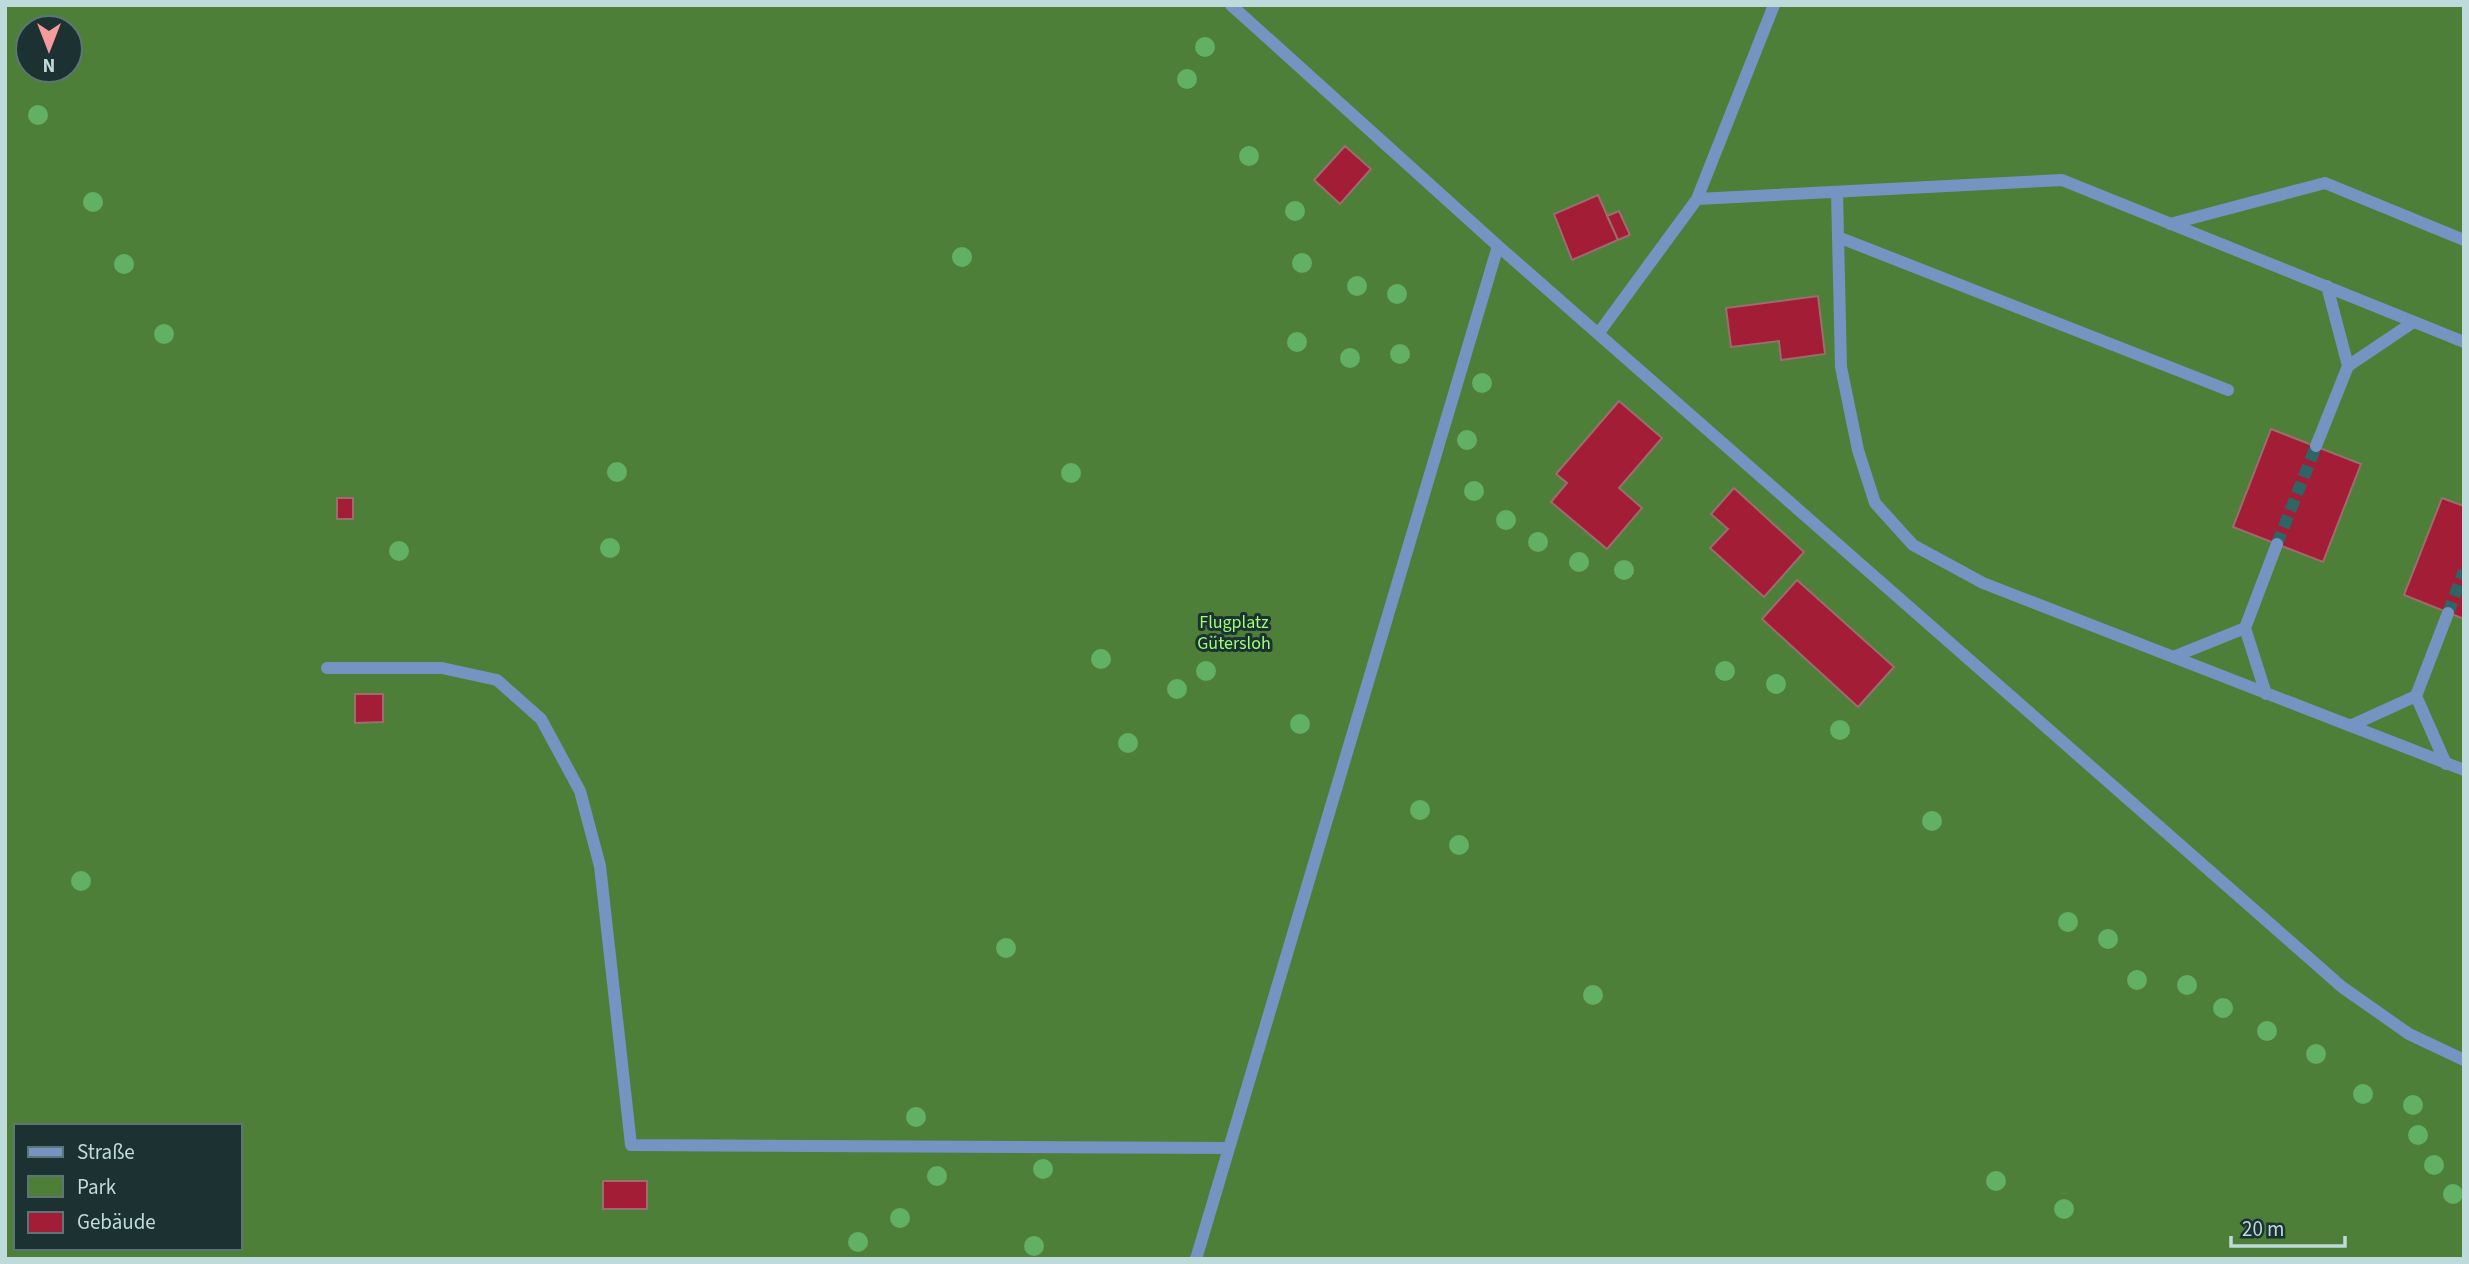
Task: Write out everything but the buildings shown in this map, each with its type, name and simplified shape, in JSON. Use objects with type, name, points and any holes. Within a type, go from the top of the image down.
[{"type":"lane","points":[[1231,5],[1497,246],[2342,987],[2409,1034],[2464,1060]]},
{"type":"lane","points":[[1598,334],[1697,199],[1774,5]]},
{"type":"lane","points":[[1697,199],[2062,180],[2464,342]]},
{"type":"lane","points":[[2170,224],[2325,183],[2464,240]]},
{"type":"lane","points":[[1837,192],[1842,367],[1858,450],[1875,503],[1913,545],[1983,583],[2464,771]]},
{"type":"lane","points":[[1838,237],[2228,390]]},
{"type":"lane","points":[[1196,1259],[1497,246]]},
{"type":"lane","points":[[2327,286],[2348,366]]},
{"type":"lane","points":[[2316,446],[2348,366],[2412,323]]},
{"type":"lane","points":[[2266,694],[2245,628],[2277,544]]},
{"type":"lane","points":[[2350,726],[2416,695],[2448,613]]},
{"type":"lane","points":[[2173,657],[2245,628]]},
{"type":"lane","points":[[327,668],[442,668],[497,680],[541,719],[580,791],[600,866],[631,1145],[1228,1148]]},
{"type":"lane","points":[[2416,695],[2446,764]]},
{"type":"green space","name":"Flugplatz Gütersloh","points":[[5,5],[2464,5],[2464,1259],[5,1259]]},
{"type":"tunnel","points":[[2277,544],[2316,446]]},
{"type":"tunnel","points":[[2448,613],[2464,571]]}]
